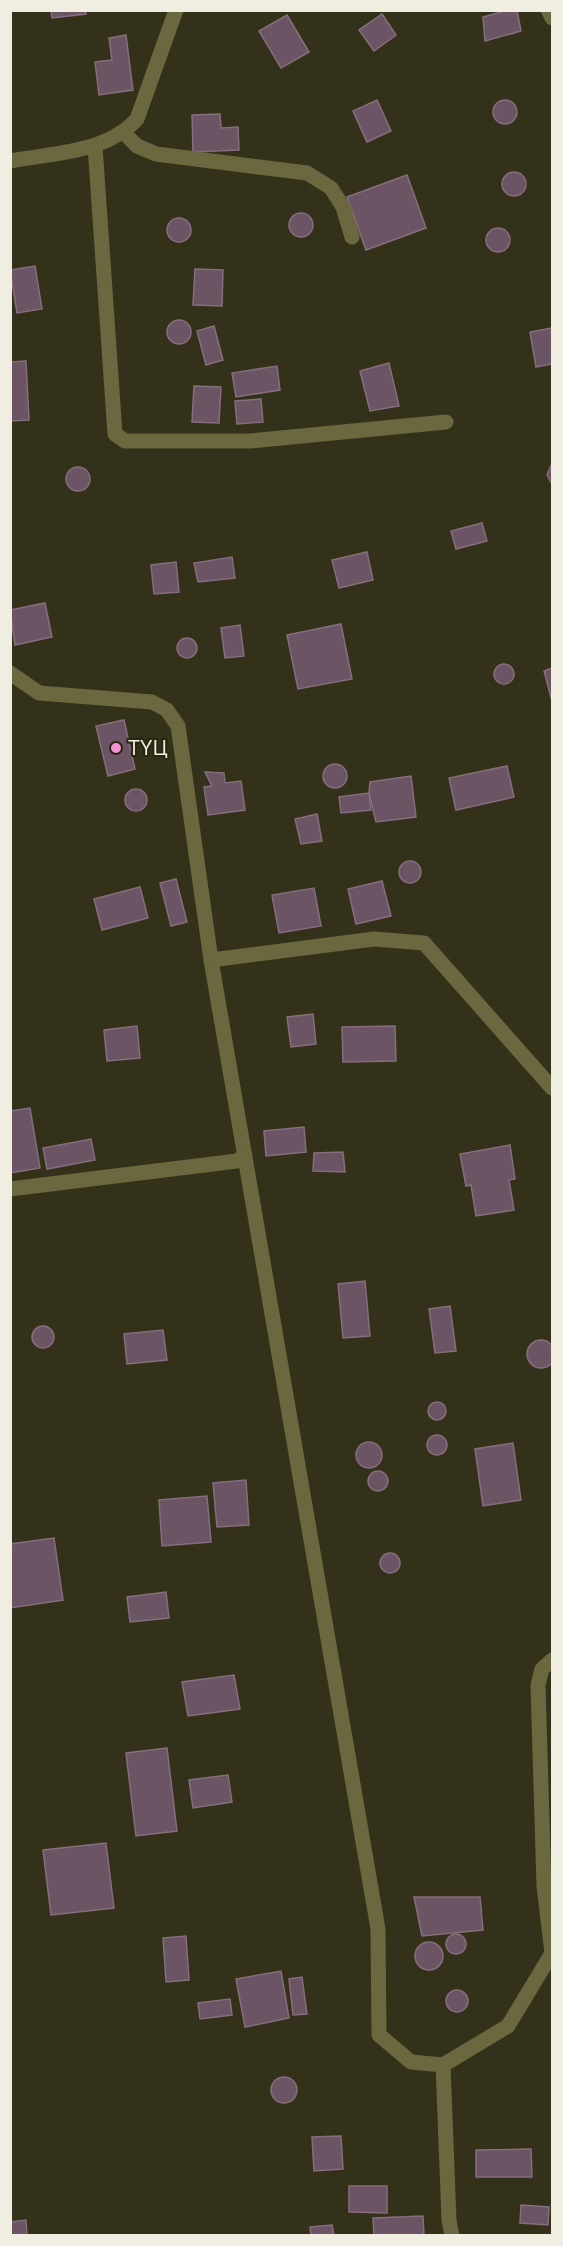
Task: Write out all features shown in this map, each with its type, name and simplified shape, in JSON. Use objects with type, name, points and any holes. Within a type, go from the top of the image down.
[{"type":"street","points":[[10,161],[95,146],[124,133],[137,119],[176,10]]},
{"type":"street","points":[[548,10],[552,18]]},
{"type":"street","points":[[124,133],[136,146],[156,154],[307,173],[331,188],[343,207],[352,237]]},
{"type":"street","points":[[95,146],[115,434],[125,441],[249,441],[446,422]]},
{"type":"street","points":[[10,673],[39,693],[152,702],[167,710],[178,726],[211,960],[378,1929],[379,2035],[411,2062],[443,2065],[508,2026],[552,1953],[544,1886],[538,1685],[542,1669],[552,1660]]},
{"type":"street","points":[[211,960],[374,939],[424,944],[552,1088]]},
{"type":"street","points":[[10,1189],[237,1161],[245,1155]]},
{"type":"street","points":[[443,2065],[449,2220],[452,2235]]},
{"type":"building","points":[[51,10],[85,10],[86,14],[52,18]]},
{"type":"building","points":[[508,10],[517,10],[521,31],[485,41],[483,17]]},
{"type":"building","points":[[382,14],[396,35],[374,51],[359,30]]},
{"type":"building","points":[[287,15],[309,52],[281,68],[259,31]]},
{"type":"building","points":[[126,35],[133,90],[99,95],[95,62],[112,60],[109,38]]},
{"type":"building","points":[[377,100],[391,131],[367,142],[353,111]]},
{"type":"building","points":[[505,100],[514,103],[517,112],[514,121],[505,124],[496,121],[493,112],[496,103]]},
{"type":"building","points":[[220,114],[221,128],[238,127],[239,150],[193,152],[192,115]]},
{"type":"building","points":[[514,172],[523,175],[526,184],[523,193],[514,196],[505,193],[502,184],[505,175]]},
{"type":"building","points":[[407,175],[426,228],[366,250],[347,197]]},
{"type":"building","points":[[301,213],[310,216],[313,225],[310,234],[301,237],[292,234],[289,225],[292,216]]},
{"type":"building","points":[[179,218],[188,221],[191,230],[188,239],[179,242],[170,239],[167,230],[170,221]]},
{"type":"building","points":[[498,228],[507,231],[510,240],[507,249],[498,252],[489,249],[486,240],[489,231]]},
{"type":"building","points":[[35,266],[42,309],[17,313],[10,270]]},
{"type":"building","points":[[195,269],[223,270],[222,306],[193,305]]},
{"type":"building","points":[[179,320],[188,323],[191,332],[188,341],[179,344],[170,341],[167,332],[170,323]]},
{"type":"building","points":[[214,326],[223,360],[206,365],[197,331]]},
{"type":"building","points":[[552,328],[552,364],[536,367],[530,332]]},
{"type":"building","points":[[26,361],[29,420],[10,421],[10,362]]},
{"type":"building","points":[[389,363],[399,406],[370,411],[360,371]]},
{"type":"building","points":[[277,366],[280,390],[236,397],[232,373]]},
{"type":"building","points":[[194,386],[221,387],[219,423],[192,422]]},
{"type":"building","points":[[261,399],[263,422],[237,424],[235,401]]},
{"type":"building","points":[[552,463],[552,484],[547,475]]},
{"type":"building","points":[[78,467],[87,470],[90,479],[87,488],[78,491],[69,488],[66,479],[69,470]]},
{"type":"building","points":[[482,523],[487,541],[456,549],[451,531]]},
{"type":"building","points":[[367,552],[373,580],[339,588],[332,560]]},
{"type":"building","points":[[232,557],[235,578],[198,582],[194,563]]},
{"type":"building","points":[[176,562],[179,592],[154,594],[151,565]]},
{"type":"building","points":[[45,603],[52,637],[15,645],[10,610]]},
{"type":"building","points":[[341,624],[352,679],[298,689],[287,635]]},
{"type":"building","points":[[240,625],[244,656],[225,658],[221,628]]},
{"type":"building","points":[[183,638],[191,638],[197,644],[197,652],[191,658],[183,658],[177,652],[177,644]]},
{"type":"building","points":[[500,664],[508,664],[514,670],[514,678],[508,684],[500,684],[494,678],[494,670]]},
{"type":"building","points":[[552,668],[552,701],[544,671]]},
{"type":"building","name":"ТҮЦ","points":[[124,720],[135,769],[108,776],[96,726]]},
{"type":"building","points":[[335,764],[343,768],[347,776],[343,784],[335,788],[327,784],[323,776],[327,768]]},
{"type":"building","points":[[507,766],[514,797],[456,810],[449,778]]},
{"type":"building","points":[[205,772],[224,773],[225,783],[241,781],[245,810],[208,815],[204,787],[212,786]]},
{"type":"building","points":[[411,776],[416,817],[376,822],[369,793],[370,782]]},
{"type":"building","points":[[136,789],[144,792],[147,800],[144,808],[136,811],[128,808],[125,800],[128,792]]},
{"type":"building","points":[[369,793],[371,810],[341,813],[339,797]]},
{"type":"building","points":[[317,814],[322,841],[301,844],[295,819]]},
{"type":"building","points":[[410,861],[418,864],[421,872],[418,880],[410,883],[402,880],[399,872],[402,864]]},
{"type":"building","points":[[176,879],[187,922],[171,926],[160,883]]},
{"type":"building","points":[[382,881],[391,916],[356,924],[348,889]]},
{"type":"building","points":[[140,887],[148,918],[102,930],[94,899]]},
{"type":"building","points":[[314,888],[321,926],[279,933],[272,895]]},
{"type":"building","points":[[313,1014],[316,1044],[291,1047],[287,1017]]},
{"type":"building","points":[[137,1026],[140,1058],[107,1061],[104,1030]]},
{"type":"building","points":[[395,1026],[396,1061],[343,1062],[342,1027]]},
{"type":"building","points":[[30,1108],[40,1168],[10,1173],[10,1111]]},
{"type":"building","points":[[304,1127],[306,1152],[266,1156],[264,1131]]},
{"type":"building","points":[[91,1139],[95,1160],[47,1169],[43,1148]]},
{"type":"building","points":[[510,1145],[515,1179],[509,1180],[514,1210],[476,1216],[471,1185],[466,1186],[460,1154]]},
{"type":"building","points":[[343,1152],[345,1172],[313,1171],[314,1153]]},
{"type":"building","points":[[365,1281],[370,1336],[343,1338],[338,1284]]},
{"type":"building","points":[[450,1306],[456,1351],[435,1353],[429,1309]]},
{"type":"building","points":[[43,1326],[51,1329],[54,1337],[51,1345],[43,1348],[35,1345],[32,1337],[35,1329]]},
{"type":"building","points":[[163,1330],[167,1360],[127,1364],[124,1334]]},
{"type":"building","points":[[541,1340],[551,1344],[555,1354],[551,1364],[541,1368],[531,1364],[527,1354],[531,1344]]},
{"type":"building","points":[[433,1402],[441,1402],[446,1407],[444,1418],[433,1420],[428,1415],[428,1407]]},
{"type":"building","points":[[433,1435],[441,1435],[447,1441],[447,1449],[441,1455],[433,1455],[427,1449],[427,1441]]},
{"type":"building","points":[[369,1442],[378,1446],[382,1455],[378,1464],[369,1468],[360,1464],[356,1455],[360,1446]]},
{"type":"building","points":[[513,1443],[521,1500],[483,1506],[475,1449]]},
{"type":"building","points":[[374,1471],[382,1471],[388,1477],[388,1485],[382,1491],[374,1491],[368,1485],[368,1477]]},
{"type":"building","points":[[246,1480],[249,1525],[217,1527],[213,1483]]},
{"type":"building","points":[[207,1496],[211,1542],[162,1546],[159,1500]]},
{"type":"building","points":[[54,1538],[63,1600],[10,1608],[10,1544]]},
{"type":"building","points":[[390,1553],[397,1556],[400,1563],[397,1570],[390,1573],[383,1570],[380,1563],[383,1556]]},
{"type":"building","points":[[166,1592],[169,1618],[130,1622],[127,1597]]},
{"type":"building","points":[[234,1675],[240,1709],[188,1716],[182,1682]]},
{"type":"building","points":[[167,1748],[177,1831],[136,1836],[126,1753]]},
{"type":"building","points":[[228,1775],[232,1802],[193,1808],[189,1780]]},
{"type":"building","points":[[106,1843],[114,1908],[51,1915],[43,1850]]},
{"type":"building","points":[[414,1897],[480,1897],[483,1930],[422,1936]]},
{"type":"building","points":[[452,1934],[460,1934],[466,1940],[466,1948],[460,1954],[452,1954],[446,1948],[446,1940]]},
{"type":"building","points":[[186,1936],[189,1980],[166,1982],[163,1938]]},
{"type":"building","points":[[429,1942],[439,1946],[443,1956],[439,1966],[429,1970],[419,1966],[415,1956],[419,1946]]},
{"type":"building","points":[[281,1971],[289,2018],[245,2027],[236,1979]]},
{"type":"building","points":[[302,1977],[307,2014],[293,2015],[289,1979]]},
{"type":"building","points":[[453,1990],[461,1990],[468,1997],[468,2005],[461,2012],[453,2012],[446,2005],[446,1997]]},
{"type":"building","points":[[230,1999],[232,2015],[200,2019],[198,2003]]},
{"type":"building","points":[[284,2077],[293,2081],[297,2090],[293,2099],[284,2103],[275,2099],[271,2090],[275,2081]]},
{"type":"building","points":[[341,2136],[343,2169],[314,2171],[312,2137]]},
{"type":"building","points":[[531,2149],[532,2177],[476,2177],[476,2150]]},
{"type":"building","points":[[349,2186],[387,2186],[387,2213],[349,2212]]},
{"type":"building","points":[[521,2205],[549,2207],[548,2225],[520,2223]]},
{"type":"building","points":[[423,2216],[424,2236],[374,2236],[373,2218]]},
{"type":"building","points":[[26,2220],[27,2236],[10,2236],[10,2222]]},
{"type":"building","points":[[332,2225],[334,2236],[311,2236],[310,2227]]},
{"type":"place","name":"ТҮЦ","points":[[116,748]]}]
